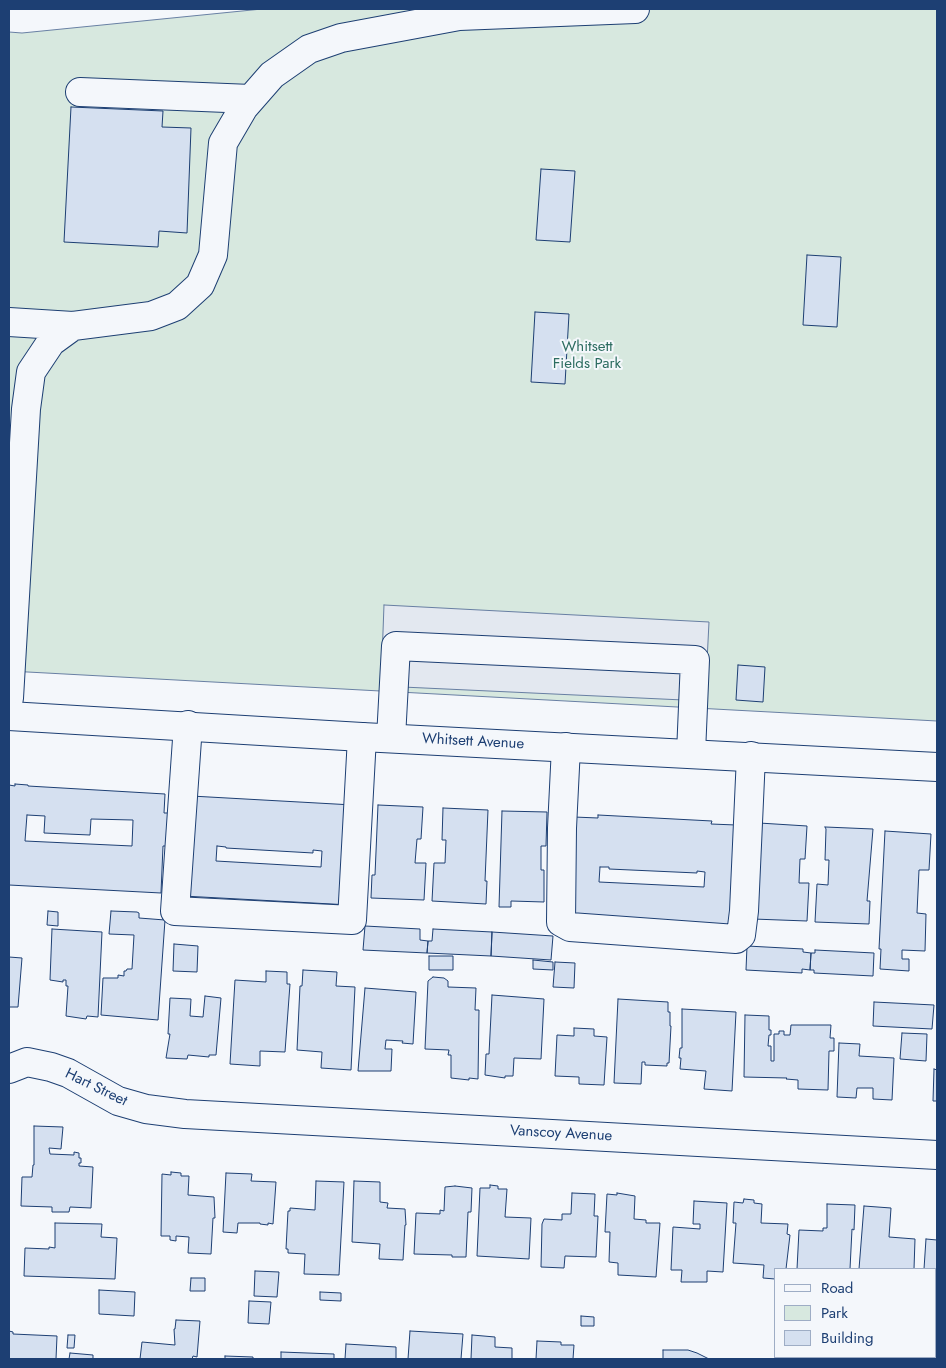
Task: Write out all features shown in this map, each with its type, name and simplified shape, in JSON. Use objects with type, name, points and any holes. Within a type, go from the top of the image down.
[{"type":"main road","points":[[9,322],[73,326],[151,316],[177,306],[200,285],[213,255],[223,143],[244,107],[272,75],[310,49],[341,38],[459,16],[635,9]]},
{"type":"main road","points":[[80,92],[251,99]]},
{"type":"main road","points":[[9,698],[10,640],[26,409],[31,372],[51,342],[73,326]]},
{"type":"main road","points":[[391,738],[396,646],[675,659],[695,660],[691,753]]},
{"type":"main road","name":"Whitsett Avenue","points":[[9,716],[362,737],[937,767]]},
{"type":"main road","points":[[188,726],[175,911],[352,920],[362,737]]},
{"type":"main road","points":[[566,747],[562,828],[561,922],[570,927],[736,939],[741,935],[744,911],[751,756]]},
{"type":"main road","name":"Hart Street","points":[[9,1069],[27,1062],[51,1067],[68,1073],[118,1101],[146,1109],[185,1114]]},
{"type":"main road","name":"Vanscoy Avenue","points":[[185,1114],[937,1154]]},
{"type":"green space","name":"Whitsett Fields Park","points":[[262,9],[937,9],[937,721],[9,671],[9,32],[22,33]]},
{"type":"shaded area","points":[[384,605],[709,622],[705,701],[381,686]]},
{"type":"building","points":[[71,107],[163,111],[162,127],[191,128],[187,233],[159,231],[158,247],[64,242]]},
{"type":"building","points":[[541,169],[575,171],[570,242],[536,240]]},
{"type":"building","points":[[807,255],[841,257],[837,327],[803,325]]},
{"type":"building","points":[[535,312],[569,314],[565,384],[531,382]]},
{"type":"building","points":[[738,665],[765,667],[763,702],[736,700]]},
{"type":"building","points":[[15,784],[165,794],[164,813],[170,813],[168,846],[163,846],[161,893],[9,885],[9,785],[15,786]],"holes":[[[27,815],[45,816],[44,833],[90,835],[91,819],[133,820],[132,846],[25,841]]]},
{"type":"building","points":[[191,796],[353,805],[350,905],[183,896]],"holes":[[[217,846],[313,853],[313,850],[322,851],[321,867],[216,861]]]},
{"type":"building","points":[[378,805],[423,807],[421,839],[417,839],[415,863],[426,863],[424,900],[371,898],[372,875],[375,875]]},
{"type":"building","points":[[443,808],[488,810],[486,904],[432,901],[434,863],[445,863],[446,840],[442,840]]},
{"type":"building","points":[[502,811],[547,812],[546,846],[541,846],[541,870],[544,870],[544,902],[511,901],[511,907],[499,907]]},
{"type":"building","points":[[598,815],[712,821],[711,824],[736,825],[733,926],[567,917],[574,817],[598,818]],"holes":[[[600,867],[609,867],[609,869],[705,872],[704,887],[599,882]]]},
{"type":"building","points":[[759,823],[807,826],[805,859],[800,859],[799,883],[809,883],[807,921],[753,919]]},
{"type":"building","points":[[825,827],[873,829],[867,901],[870,901],[869,924],[815,922],[817,884],[828,885],[829,860],[825,860]]},
{"type":"building","points":[[885,831],[931,834],[929,870],[919,870],[917,913],[926,914],[925,951],[902,950],[902,959],[909,959],[909,971],[880,969],[881,949],[879,949]]},
{"type":"building","points":[[48,911],[58,912],[58,926],[47,925]]},
{"type":"building","points":[[111,911],[137,912],[139,913],[139,918],[165,920],[158,1020],[101,1015],[103,978],[118,978],[118,975],[124,976],[124,971],[127,969],[132,969],[134,935],[109,934]]},
{"type":"building","points":[[365,926],[420,929],[420,940],[428,941],[427,953],[363,950]]},
{"type":"building","points":[[52,929],[102,932],[98,1017],[87,1016],[86,1019],[66,1016],[68,986],[66,986],[66,980],[63,980],[63,982],[50,980]]},
{"type":"building","points":[[433,929],[492,932],[491,956],[427,953],[428,941],[432,941]]},
{"type":"building","points":[[492,932],[553,936],[551,960],[491,956]]},
{"type":"building","points":[[174,944],[198,946],[197,972],[173,971]]},
{"type":"building","points":[[747,946],[803,949],[803,952],[811,953],[810,970],[802,969],[802,973],[746,970]]},
{"type":"building","points":[[815,950],[874,953],[873,976],[814,973],[814,970],[810,970],[811,953],[815,953]]},
{"type":"building","points":[[429,956],[453,956],[453,970],[429,970]]},
{"type":"building","points":[[9,957],[22,958],[18,1007],[9,1007]]},
{"type":"building","points":[[533,960],[553,962],[553,970],[533,969]]},
{"type":"building","points":[[555,962],[575,963],[574,988],[553,987]]},
{"type":"building","points":[[303,970],[337,972],[336,986],[355,987],[351,1070],[321,1068],[322,1052],[297,1050],[300,986],[302,986]]},
{"type":"building","points":[[266,971],[287,972],[287,984],[290,984],[285,1052],[260,1051],[260,1066],[230,1064],[235,980],[266,982]]},
{"type":"building","points":[[433,977],[444,978],[448,981],[448,987],[476,988],[475,1010],[479,1010],[478,1079],[451,1078],[451,1055],[448,1055],[449,1050],[425,1049],[428,981]]},
{"type":"building","points":[[365,988],[416,992],[413,1044],[402,1043],[403,1041],[386,1040],[385,1049],[392,1049],[391,1071],[358,1071]]},
{"type":"building","points":[[492,995],[544,999],[541,1059],[514,1058],[513,1076],[505,1076],[505,1078],[485,1075],[486,1054],[489,1054]]},
{"type":"building","points":[[205,996],[221,998],[216,1055],[209,1055],[209,1057],[188,1055],[187,1059],[166,1058],[170,1034],[168,1034],[170,998],[191,999],[190,1016],[203,1017]]},
{"type":"building","points":[[618,999],[668,1002],[671,1026],[669,1063],[667,1063],[667,1066],[645,1065],[645,1062],[642,1062],[641,1084],[614,1083]]},
{"type":"building","points":[[874,1002],[934,1005],[932,1029],[873,1026]]},
{"type":"building","points":[[682,1009],[736,1012],[732,1091],[704,1089],[706,1071],[680,1069]]},
{"type":"building","points":[[745,1015],[769,1016],[771,1035],[769,1035],[768,1046],[771,1046],[771,1061],[774,1061],[774,1034],[779,1034],[779,1031],[784,1031],[784,1035],[790,1035],[791,1025],[831,1025],[830,1038],[834,1038],[834,1051],[829,1051],[828,1090],[798,1089],[798,1080],[787,1078],[744,1077]]},
{"type":"building","points":[[574,1028],[594,1029],[594,1036],[607,1037],[604,1085],[579,1084],[579,1077],[555,1076],[557,1035],[574,1036]]},
{"type":"building","points":[[902,1033],[927,1034],[926,1061],[900,1059]]},
{"type":"building","points":[[839,1043],[860,1044],[859,1056],[894,1058],[892,1100],[873,1099],[873,1088],[857,1088],[856,1098],[837,1097]]},
{"type":"building","points":[[934,1069],[937,1070],[937,1101],[933,1101]]},
{"type":"building","points":[[34,1126],[63,1127],[61,1149],[49,1148],[50,1154],[74,1155],[74,1152],[79,1153],[81,1163],[79,1163],[79,1166],[93,1167],[91,1208],[70,1207],[69,1212],[52,1212],[52,1207],[21,1206],[22,1177],[32,1177],[34,1165]]},
{"type":"building","points":[[171,1172],[181,1173],[181,1176],[189,1176],[188,1195],[214,1197],[215,1218],[213,1218],[211,1254],[188,1253],[189,1237],[176,1236],[176,1241],[170,1240],[170,1236],[161,1236],[162,1174],[171,1175]]},
{"type":"building","points":[[226,1173],[252,1174],[251,1181],[276,1182],[273,1224],[238,1223],[237,1233],[223,1232]]},
{"type":"building","points":[[316,1181],[344,1182],[339,1275],[304,1274],[305,1254],[288,1253],[288,1249],[286,1249],[288,1211],[290,1211],[290,1208],[315,1210]]},
{"type":"building","points":[[354,1181],[380,1182],[380,1202],[388,1203],[387,1208],[405,1209],[406,1225],[403,1260],[379,1259],[380,1244],[352,1242]]},
{"type":"building","points":[[490,1185],[498,1186],[498,1189],[507,1189],[505,1217],[531,1218],[529,1259],[477,1256],[480,1188],[490,1188]]},
{"type":"building","points":[[445,1187],[472,1188],[471,1212],[468,1212],[466,1257],[414,1254],[416,1213],[440,1214],[440,1210],[444,1211]]},
{"type":"building","points":[[572,1193],[595,1194],[594,1216],[598,1216],[596,1257],[565,1256],[564,1268],[541,1267],[542,1224],[544,1219],[562,1220],[562,1214],[571,1214]]},
{"type":"building","points":[[617,1193],[635,1196],[634,1219],[646,1220],[646,1223],[660,1223],[656,1277],[618,1275],[618,1263],[609,1262],[610,1232],[605,1232],[607,1194],[617,1195]]},
{"type":"building","points":[[744,1199],[754,1200],[754,1203],[762,1204],[761,1223],[788,1224],[787,1234],[790,1235],[786,1268],[774,1268],[774,1279],[763,1278],[764,1265],[733,1263],[736,1223],[733,1223],[734,1202],[743,1203]]},
{"type":"building","points":[[694,1201],[727,1203],[723,1272],[707,1271],[707,1282],[681,1282],[682,1270],[671,1270],[673,1227],[700,1229],[700,1224],[693,1224]]},
{"type":"building","points":[[827,1204],[855,1205],[850,1268],[797,1268],[799,1230],[823,1231],[823,1228],[827,1228]]},
{"type":"building","points":[[864,1206],[891,1208],[889,1237],[915,1239],[914,1268],[859,1268]]},
{"type":"building","points":[[55,1223],[102,1224],[101,1237],[117,1238],[115,1279],[24,1276],[25,1248],[55,1248]]},
{"type":"building","points":[[926,1239],[937,1240],[937,1290],[936,1268],[924,1268]]},
{"type":"building","points":[[255,1271],[279,1272],[277,1297],[254,1296]]},
{"type":"building","points":[[191,1278],[205,1278],[205,1291],[190,1291]]},
{"type":"building","points":[[99,1290],[135,1292],[134,1316],[99,1314]]},
{"type":"building","points":[[320,1292],[341,1293],[341,1301],[320,1300]]},
{"type":"building","points":[[249,1301],[271,1302],[269,1324],[248,1323]]},
{"type":"building","points":[[581,1316],[594,1317],[594,1326],[581,1326]]},
{"type":"building","points":[[176,1320],[200,1321],[197,1357],[193,1356],[192,1359],[140,1359],[142,1342],[175,1345],[174,1329]]},
{"type":"building","points":[[9,1331],[13,1332],[13,1334],[57,1336],[56,1359],[9,1359]]},
{"type":"building","points":[[410,1331],[463,1334],[461,1359],[408,1359]]},
{"type":"building","points":[[68,1335],[75,1335],[74,1348],[67,1348]]},
{"type":"building","points":[[472,1335],[495,1337],[495,1347],[512,1348],[512,1359],[471,1359]]},
{"type":"building","points":[[537,1341],[561,1342],[561,1345],[574,1345],[573,1359],[536,1359]]},
{"type":"building","points":[[346,1344],[396,1347],[396,1359],[345,1359]]},
{"type":"building","points":[[663,1350],[688,1350],[709,1359],[663,1359]]},
{"type":"building","points":[[281,1352],[334,1354],[334,1359],[281,1359]]},
{"type":"building","points":[[70,1353],[93,1355],[93,1359],[69,1359]]},
{"type":"building","points":[[225,1356],[253,1357],[253,1359],[225,1359]]}]
